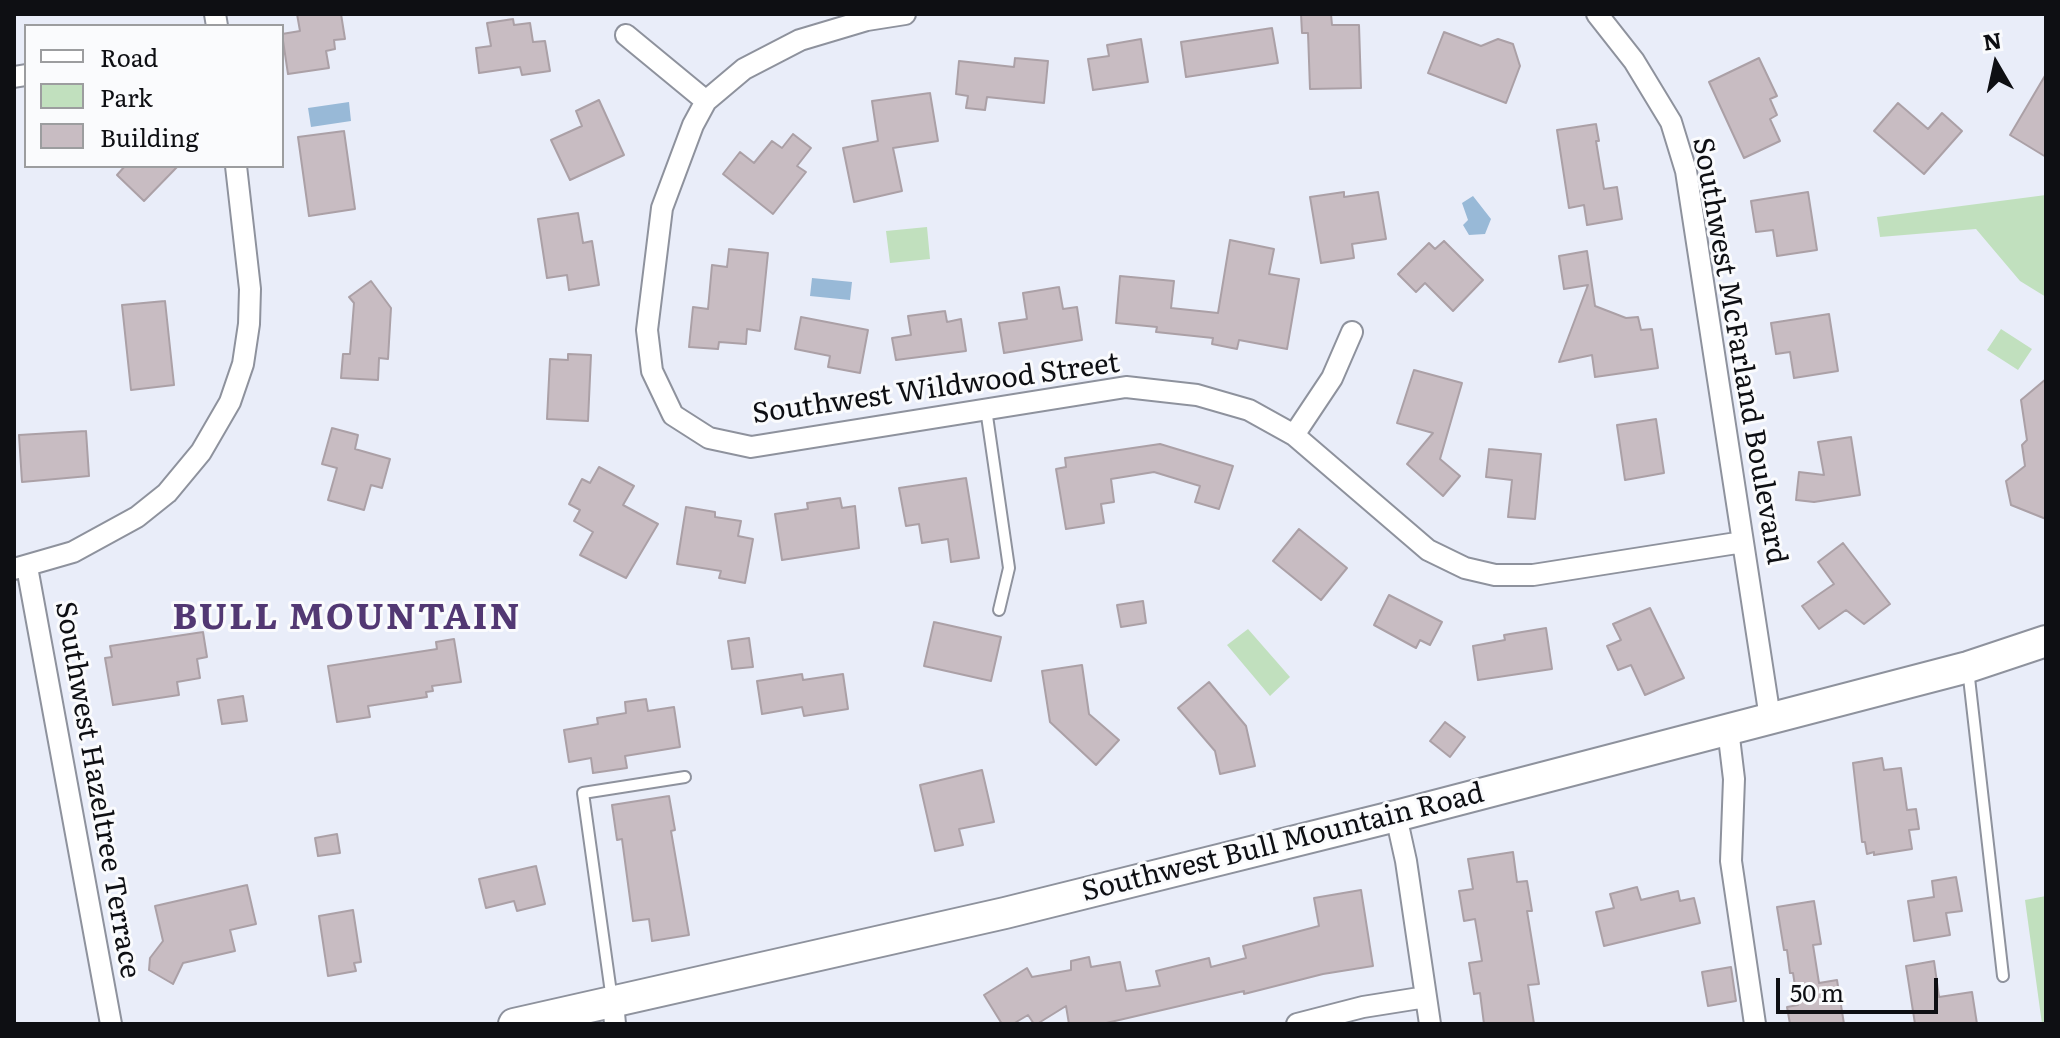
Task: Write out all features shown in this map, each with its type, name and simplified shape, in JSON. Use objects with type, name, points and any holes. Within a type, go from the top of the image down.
[{"type":"main road","name":"Southwest Bull Mountain Road","points":[[514,1024],[614,1013],[1396,816],[1968,667],[2046,641]]},
{"type":"street","points":[[626,35],[706,101],[744,69],[800,40],[867,20],[905,14]]},
{"type":"street","name":"Southwest McFarland Boulevard","points":[[1597,14],[1634,61],[1671,122],[1686,171],[1770,718]]},
{"type":"street","name":"Southwest Wildwood Street","points":[[706,101],[693,125],[662,208],[647,330],[652,371],[673,415],[709,438],[751,447],[1134,387],[1197,395],[1249,410],[1294,435],[1428,550],[1465,568],[1495,575],[1533,575],[1743,542]]},
{"type":"street","points":[[21,568],[73,552],[137,517],[167,493],[201,452],[230,402],[243,364],[250,289],[236,168]]},
{"type":"street","points":[[1294,435],[1332,378],[1352,332]]},
{"type":"street","name":"Southwest Hazeltree Terrace","points":[[21,568],[111,1024]]},
{"type":"street","points":[[1728,729],[1734,779],[1731,861],[1755,1024]]},
{"type":"street","points":[[1396,816],[1406,861],[1430,1024]]},
{"type":"street","points":[[1297,1024],[1363,1007],[1426,997]]},
{"type":"lane","points":[[986,409],[1009,568],[999,610]]},
{"type":"lane","points":[[1968,667],[2003,976]]},
{"type":"lane","points":[[614,1013],[583,793],[685,777]]},
{"type":"green space","points":[[2046,195],[2046,297],[2020,281],[1976,229],[1880,237],[1877,217]]},
{"type":"green space","points":[[927,227],[930,259],[890,263],[886,231]]},
{"type":"green space","points":[[2001,329],[2032,349],[2018,370],[1987,350]]},
{"type":"green space","points":[[1248,629],[1290,677],[1270,696],[1227,645]]},
{"type":"green space","points":[[2046,896],[2046,1024],[2042,1024],[2025,900]]},
{"type":"water","points":[[349,102],[351,121],[311,127],[308,108]]},
{"type":"water","points":[[1473,196],[1491,219],[1485,234],[1469,235],[1463,225],[1468,220],[1462,203]]},
{"type":"water","points":[[812,278],[852,282],[850,300],[810,296]]},
{"type":"building","points":[[297,14],[341,14],[345,39],[334,40],[335,49],[326,51],[329,68],[288,74],[284,34],[300,31]]},
{"type":"building","points":[[1301,14],[1331,14],[1332,25],[1359,25],[1361,88],[1310,89],[1308,33],[1302,33]]},
{"type":"building","points":[[513,19],[514,25],[530,23],[533,42],[545,41],[550,71],[522,75],[520,67],[479,73],[476,48],[491,46],[487,23]]},
{"type":"building","points":[[1272,28],[1278,63],[1186,77],[1181,42]]},
{"type":"building","points":[[1444,32],[1481,46],[1498,39],[1513,44],[1520,66],[1506,103],[1428,73]]},
{"type":"building","points":[[1141,39],[1148,82],[1093,90],[1088,59],[1109,56],[1107,45]]},
{"type":"building","points":[[1015,58],[1048,61],[1044,103],[987,97],[985,110],[966,108],[968,96],[956,94],[959,61],[1014,67]]},
{"type":"building","points":[[1759,58],[1777,96],[1770,99],[1777,115],[1770,119],[1780,141],[1744,158],[1709,82]]},
{"type":"building","points":[[2046,74],[2046,157],[2010,135]]},
{"type":"building","points":[[930,93],[938,141],[893,148],[902,191],[854,202],[843,148],[878,141],[872,101]]},
{"type":"building","points":[[599,100],[624,155],[570,180],[551,140],[582,126],[576,111]]},
{"type":"building","points":[[1898,103],[1928,129],[1942,113],[1962,131],[1924,174],[1874,131]]},
{"type":"building","points":[[1596,124],[1604,189],[1617,187],[1622,219],[1587,225],[1584,205],[1569,208],[1557,130]]},
{"type":"building","points":[[344,131],[355,209],[309,216],[298,137]]},
{"type":"building","points":[[793,134],[811,148],[797,166],[806,172],[773,214],[723,174],[740,152],[754,163],[772,141],[782,148]]},
{"type":"building","points":[[123,168],[176,168],[144,201],[117,175]]},
{"type":"building","points":[[1344,192],[1344,197],[1378,192],[1386,239],[1352,244],[1354,258],[1321,263],[1310,197]]},
{"type":"building","points":[[1808,192],[1817,250],[1777,256],[1773,230],[1756,232],[1751,201]]},
{"type":"building","points":[[578,213],[583,243],[592,241],[599,285],[569,290],[567,275],[547,278],[538,219]]},
{"type":"building","points":[[1230,240],[1274,249],[1269,274],[1299,279],[1287,349],[1239,340],[1237,349],[1212,344],[1213,338],[1156,332],[1157,327],[1116,323],[1120,276],[1174,281],[1171,308],[1218,313]]},
{"type":"building","points":[[1444,241],[1483,280],[1453,311],[1425,283],[1416,292],[1398,274],[1429,243],[1435,249]]},
{"type":"building","points":[[729,249],[768,253],[760,331],[747,329],[746,344],[719,342],[718,349],[689,347],[693,307],[708,309],[712,265],[727,267]]},
{"type":"building","points":[[1587,251],[1595,306],[1626,318],[1638,317],[1641,330],[1652,329],[1658,368],[1595,377],[1592,355],[1559,362],[1588,285],[1564,289],[1559,256]]},
{"type":"building","points":[[371,281],[391,308],[388,359],[379,358],[378,380],[341,378],[343,354],[350,354],[354,303],[349,297]]},
{"type":"building","points":[[1059,287],[1063,309],[1077,307],[1082,340],[1004,353],[999,323],[1027,319],[1023,293]]},
{"type":"building","points":[[165,301],[174,385],[131,390],[122,305]]},
{"type":"building","points":[[945,311],[947,322],[961,319],[966,351],[896,360],[892,338],[911,335],[908,316]]},
{"type":"building","points":[[1829,314],[1838,371],[1794,378],[1790,352],[1776,354],[1771,323]]},
{"type":"building","points":[[801,317],[868,330],[860,373],[828,367],[830,356],[795,349]]},
{"type":"building","points":[[568,354],[591,355],[588,421],[547,419],[550,359],[568,360]]},
{"type":"building","points":[[1414,370],[1462,383],[1440,459],[1460,476],[1443,496],[1407,464],[1433,433],[1397,423]]},
{"type":"building","points":[[2046,379],[2046,519],[2011,505],[2006,481],[2025,466],[2022,445],[2027,440],[2021,400]]},
{"type":"building","points":[[1656,419],[1664,473],[1625,480],[1617,425]]},
{"type":"building","points":[[332,428],[358,435],[355,449],[390,459],[382,488],[371,485],[364,510],[328,500],[337,468],[322,464]]},
{"type":"building","points":[[86,431],[89,476],[22,482],[19,435]]},
{"type":"building","points":[[1851,437],[1860,495],[1814,502],[1796,500],[1799,472],[1824,475],[1818,442]]},
{"type":"building","points":[[1160,444],[1233,466],[1219,509],[1195,502],[1200,486],[1154,472],[1111,479],[1114,502],[1101,504],[1104,523],[1066,529],[1056,469],[1066,467],[1065,458]]},
{"type":"building","points":[[1489,449],[1541,454],[1535,519],[1508,517],[1512,480],[1486,477]]},
{"type":"building","points":[[599,467],[634,486],[623,505],[658,524],[626,578],[580,555],[593,532],[574,521],[580,510],[569,504],[582,479],[590,483]]},
{"type":"building","points":[[966,478],[979,558],[951,562],[948,539],[922,543],[919,524],[906,526],[899,488]]},
{"type":"building","points":[[840,498],[842,508],[855,506],[859,548],[782,560],[775,514],[808,509],[807,503]]},
{"type":"building","points":[[686,507],[715,512],[715,517],[741,521],[738,536],[753,539],[745,583],[719,578],[721,571],[677,564]]},
{"type":"building","points":[[1299,529],[1347,568],[1321,600],[1273,561]]},
{"type":"building","points":[[1843,543],[1890,604],[1864,624],[1846,610],[1819,629],[1802,606],[1834,584],[1818,562]]},
{"type":"building","points":[[1389,595],[1442,622],[1430,645],[1420,640],[1416,648],[1374,625]]},
{"type":"building","points":[[1143,601],[1146,623],[1121,627],[1117,605]]},
{"type":"building","points":[[1650,608],[1684,678],[1645,695],[1631,665],[1618,670],[1607,646],[1621,640],[1613,624]]},
{"type":"building","points":[[934,622],[1001,637],[991,681],[924,666]]},
{"type":"building","points":[[1546,628],[1552,669],[1478,680],[1473,646],[1505,640],[1504,635]]},
{"type":"building","points":[[203,632],[207,657],[197,659],[200,678],[177,682],[179,695],[113,705],[105,658],[112,657],[110,646]]},
{"type":"building","points":[[749,638],[753,667],[732,669],[728,641]]},
{"type":"building","points":[[454,639],[461,682],[432,686],[433,691],[426,692],[427,697],[368,706],[370,717],[337,722],[328,666],[437,649],[436,642]]},
{"type":"building","points":[[1082,665],[1089,714],[1119,740],[1096,765],[1050,722],[1042,671]]},
{"type":"building","points":[[802,674],[803,680],[843,674],[848,709],[804,716],[802,707],[762,714],[757,681]]},
{"type":"building","points":[[1209,682],[1246,726],[1255,766],[1220,774],[1215,751],[1178,708]]},
{"type":"building","points":[[243,696],[247,721],[222,724],[218,700]]},
{"type":"building","points":[[646,699],[648,711],[674,707],[680,747],[625,756],[627,768],[593,773],[591,758],[569,762],[564,730],[598,724],[597,718],[626,713],[625,702]]},
{"type":"building","points":[[1445,722],[1465,737],[1450,757],[1430,741]]},
{"type":"building","points":[[1882,758],[1884,770],[1901,768],[1907,810],[1916,809],[1919,829],[1909,830],[1912,849],[1874,855],[1874,852],[1867,854],[1865,842],[1862,842],[1853,763]]},
{"type":"building","points":[[982,770],[994,822],[959,829],[963,845],[935,851],[920,785]]},
{"type":"building","points":[[669,796],[675,830],[671,831],[689,935],[652,941],[649,919],[633,921],[622,839],[617,840],[612,805]]},
{"type":"building","points":[[337,834],[340,853],[318,856],[315,838]]},
{"type":"building","points":[[1513,852],[1517,882],[1527,881],[1532,911],[1527,911],[1539,984],[1528,985],[1534,1024],[1484,1024],[1480,993],[1474,994],[1469,963],[1482,961],[1475,919],[1464,921],[1459,891],[1473,889],[1468,859]]},
{"type":"building","points":[[536,866],[545,904],[517,911],[514,901],[486,908],[479,879]]},
{"type":"building","points":[[1956,877],[1962,911],[1946,913],[1950,935],[1914,941],[1908,901],[1934,897],[1932,881]]},
{"type":"building","points":[[247,885],[256,924],[230,930],[235,951],[183,963],[173,984],[149,970],[150,958],[163,941],[155,906]]},
{"type":"building","points":[[1637,887],[1641,900],[1678,891],[1680,901],[1694,898],[1700,923],[1604,946],[1596,912],[1614,908],[1610,894]]},
{"type":"building","points":[[1361,890],[1373,966],[1323,974],[1102,1024],[1069,1024],[1066,1006],[1037,1024],[1028,1015],[1013,1024],[1002,1024],[984,995],[1027,968],[1032,977],[1071,970],[1071,961],[1089,957],[1091,967],[1120,962],[1126,991],[1160,986],[1156,971],[1209,958],[1211,967],[1246,958],[1243,946],[1319,926],[1314,898]]},
{"type":"building","points":[[1814,901],[1821,944],[1813,945],[1819,983],[1837,980],[1844,1024],[1790,1024],[1787,1007],[1798,1005],[1777,907]]},
{"type":"building","points":[[353,910],[361,962],[354,963],[356,971],[328,976],[319,916]]},
{"type":"building","points":[[1934,961],[1939,997],[1972,992],[1977,1024],[1915,1024],[1906,966]]},
{"type":"building","points":[[1731,967],[1736,1001],[1708,1006],[1702,972]]},
{"type":"district","name":"BULL MOUNTAIN","points":[[347,618]]}]
